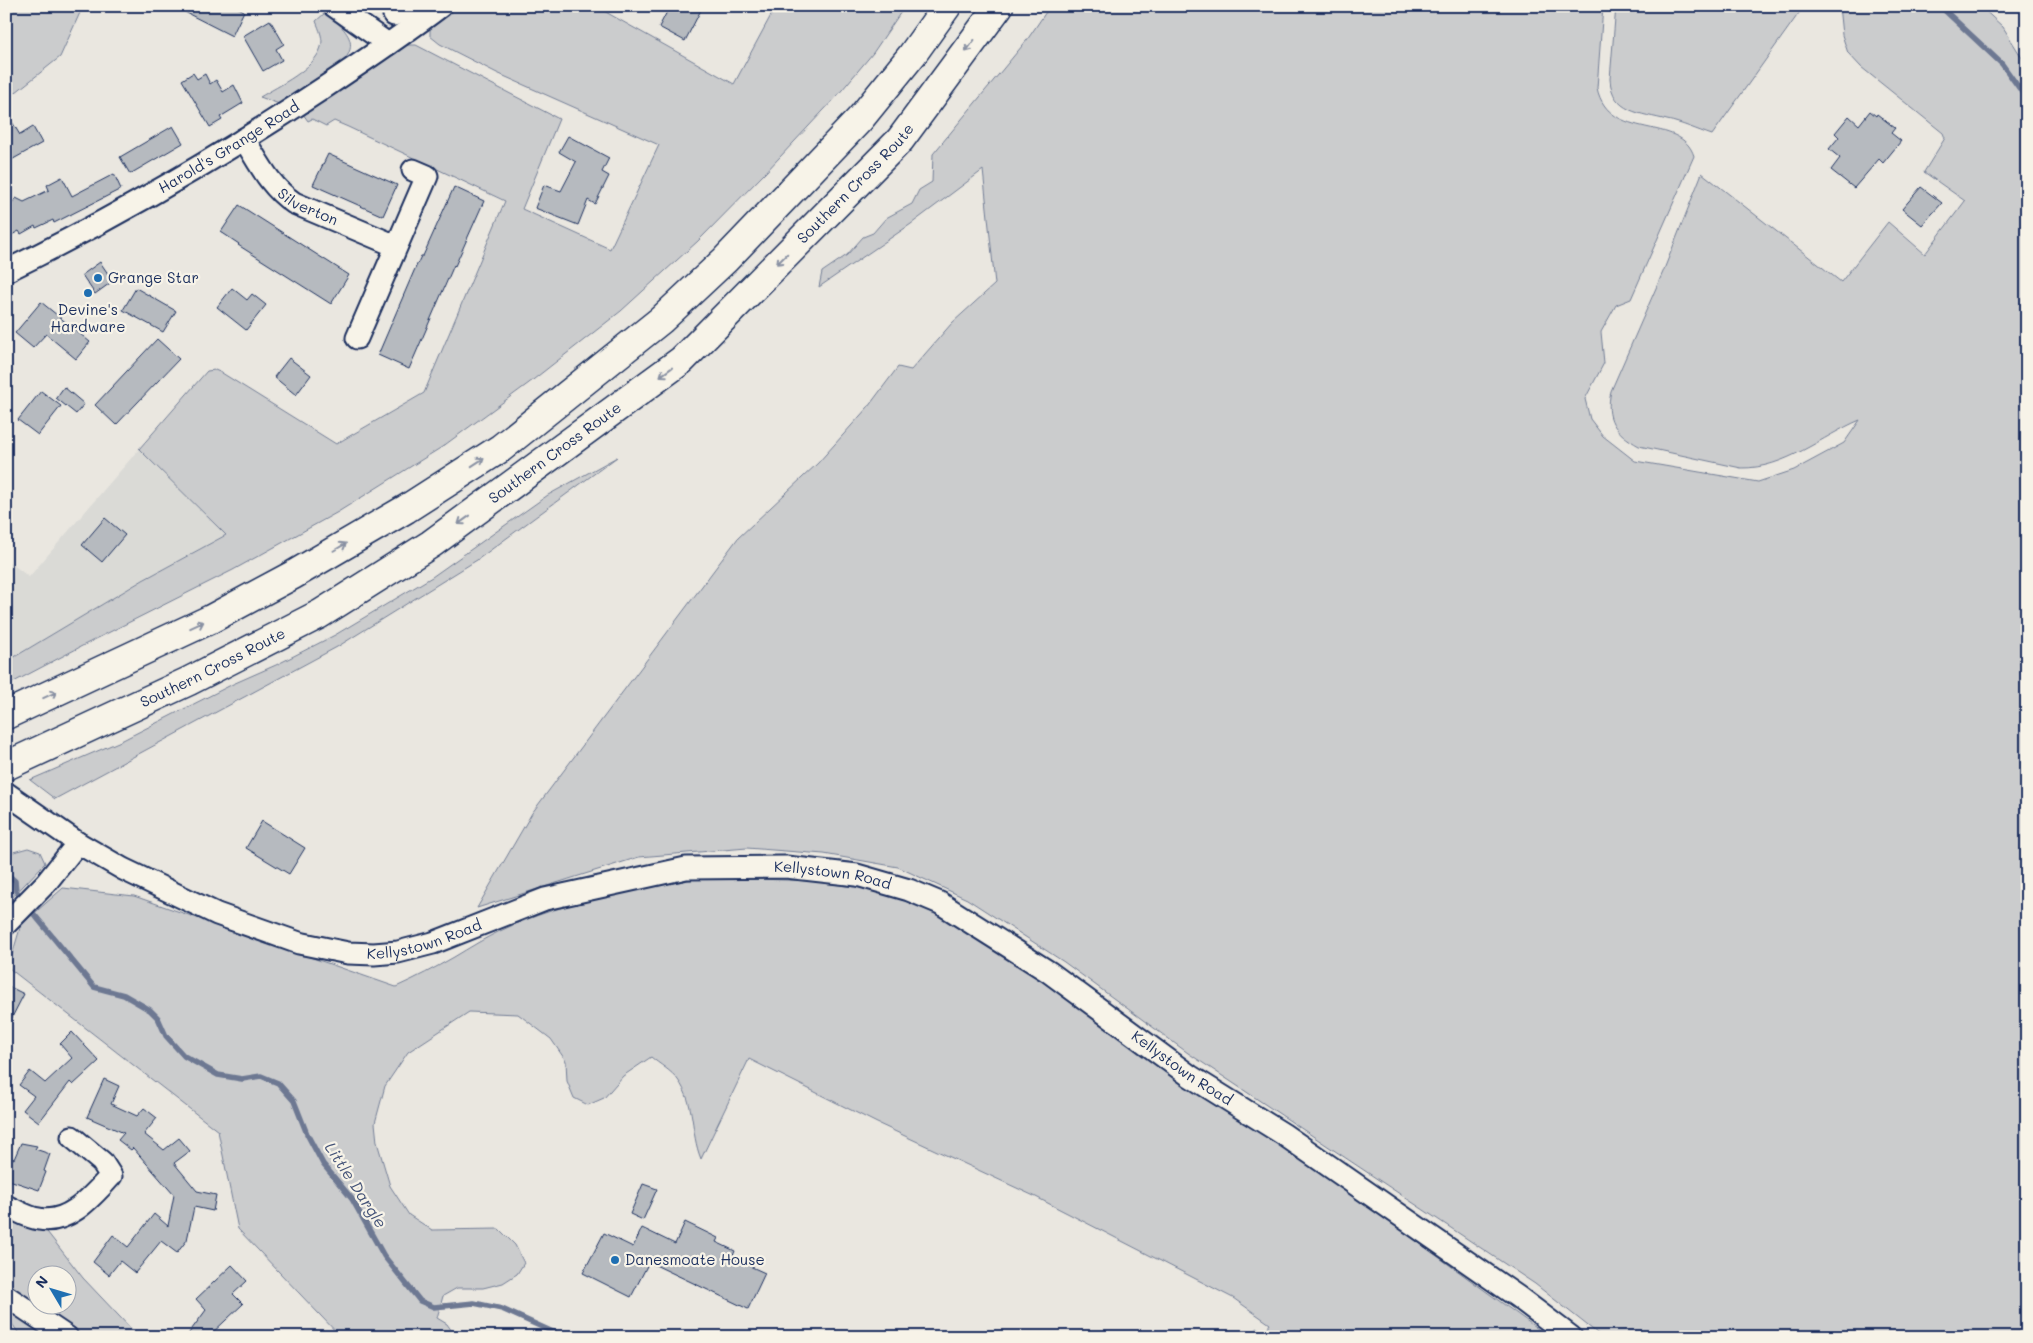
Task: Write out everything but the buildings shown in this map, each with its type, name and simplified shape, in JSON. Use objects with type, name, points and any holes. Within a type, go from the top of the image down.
[{"type":"highway","points":[[6,715],[210,619],[406,509],[501,448],[661,320],[725,260],[860,119],[912,55],[947,6]]},
{"type":"highway","name":"Southern Cross Route","points":[[6,766],[189,682],[320,614],[430,544],[682,360],[900,140],[999,6]]},
{"type":"street","points":[[334,6],[388,44]]},
{"type":"street","points":[[394,15],[414,6]]},
{"type":"street","name":"Harold's Grange Road","points":[[6,271],[96,226],[150,196],[244,139],[388,44],[441,6]]},
{"type":"street","name":"Silverton","points":[[244,139],[272,183],[285,197],[294,203],[396,246]]},
{"type":"street","points":[[357,338],[427,176],[413,170]]},
{"type":"street","name":"Kellystown Road","points":[[6,793],[78,843],[123,869],[217,914],[299,943],[348,953],[374,954],[398,952],[433,943],[545,900],[686,868],[786,866],[856,875],[909,890],[940,903],[1049,972],[1190,1076],[1283,1134],[1510,1291],[1571,1337]]},
{"type":"street","points":[[12,918],[36,894],[78,843]]},
{"type":"street","points":[[6,1206],[40,1220],[60,1217],[84,1205],[111,1176],[102,1162],[72,1137]]},
{"type":"street","points":[[6,1296],[67,1337]]},
{"type":"shaded area","points":[[6,6],[83,6],[60,57],[6,100]]},
{"type":"shaded area","points":[[454,6],[595,6],[734,84],[776,6],[905,6],[873,53],[837,96],[698,241],[621,311],[529,383],[442,447],[338,512],[233,570],[6,686],[6,662],[143,580],[226,535],[139,449],[207,371],[215,370],[222,373],[336,444],[424,393],[505,201],[348,127],[334,121],[326,126],[312,119],[308,121],[303,114],[398,48],[406,45],[416,45],[559,119],[522,209],[610,249],[659,145],[497,73],[440,44],[430,36],[430,26]]},
{"type":"shaded area","points":[[1050,6],[1603,6],[1597,88],[1604,105],[1615,116],[1630,123],[1675,135],[1687,143],[1694,156],[1631,299],[1616,305],[1601,332],[1604,363],[1585,399],[1590,419],[1603,436],[1635,461],[1758,482],[1794,470],[1844,443],[1860,420],[1788,457],[1757,467],[1741,468],[1639,446],[1630,441],[1613,424],[1609,409],[1611,391],[1663,272],[1702,173],[1841,282],[1888,222],[1925,254],[1965,201],[1924,172],[1945,138],[1943,133],[1861,67],[1848,53],[1842,35],[1839,6],[1980,6],[2003,27],[2027,66],[2027,1337],[1602,1337],[1535,1284],[1188,1053],[1064,962],[967,899],[898,867],[824,854],[747,848],[639,857],[477,908],[532,813],[738,538],[818,463],[868,407],[898,367],[911,370],[952,323],[995,284],[983,170],[911,224],[819,287],[822,272],[847,255],[863,237],[873,233],[886,218],[912,204],[919,190],[932,182],[933,154],[1027,40]]},
{"type":"shaded area","points":[[1616,6],[1804,6],[1712,135],[1678,123],[1630,110],[1616,99],[1610,79]]},
{"type":"shaded area","points":[[325,13],[345,31],[350,40],[348,55],[342,63],[282,105],[260,97],[304,70],[311,63],[321,47],[322,41],[316,21]]},
{"type":"shaded area","points":[[139,449],[226,535],[143,580],[6,662],[6,563],[8,561],[29,577]]},
{"type":"shaded area","points":[[617,457],[477,560],[337,647],[55,799],[30,780],[123,740],[335,635],[432,577],[548,495]]},
{"type":"shaded area","points":[[28,848],[40,852],[45,863],[6,904],[6,854]]},
{"type":"shaded area","points":[[707,877],[811,881],[868,889],[924,907],[995,948],[1061,992],[1408,1235],[1549,1337],[1245,1337],[1258,1328],[1264,1333],[1270,1324],[1233,1298],[1034,1196],[877,1123],[749,1059],[701,1159],[695,1139],[688,1099],[684,1089],[672,1074],[651,1057],[623,1076],[604,1098],[588,1105],[574,1098],[567,1081],[566,1061],[551,1039],[518,1014],[469,1012],[408,1052],[385,1086],[375,1123],[377,1142],[390,1186],[409,1215],[432,1230],[499,1229],[515,1245],[524,1263],[517,1274],[503,1283],[483,1288],[457,1288],[443,1296],[437,1318],[447,1324],[456,1337],[341,1337],[238,1229],[218,1131],[10,969],[7,961],[12,955],[21,925],[63,888],[134,896],[396,987],[433,969],[494,934],[550,911],[602,897]]},
{"type":"shaded area","points":[[6,1217],[44,1228],[74,1266],[28,1266],[28,1316],[78,1316],[78,1272],[136,1334],[128,1337],[21,1337],[11,1322],[6,1319]]},
{"type":"waterway","points":[[1940,6],[2002,64],[2027,99]]},
{"type":"waterway","name":"Little Dargle","points":[[6,873],[15,881],[16,891],[23,899]]},
{"type":"waterway","name":"Little Dargle","points":[[28,907],[94,987],[124,995],[150,1010],[158,1018],[166,1036],[184,1056],[218,1075],[242,1079],[261,1076],[278,1083],[294,1101],[307,1134],[323,1164],[352,1199],[384,1256],[420,1301],[434,1307],[474,1303],[502,1309],[564,1337]]},
{"type":"place","name":"Grange Star","points":[[98,278]]},
{"type":"place","name":"Devine's Hardware","points":[[88,293]]},
{"type":"place","name":"Danesmoate House","points":[[615,1260]]}]
